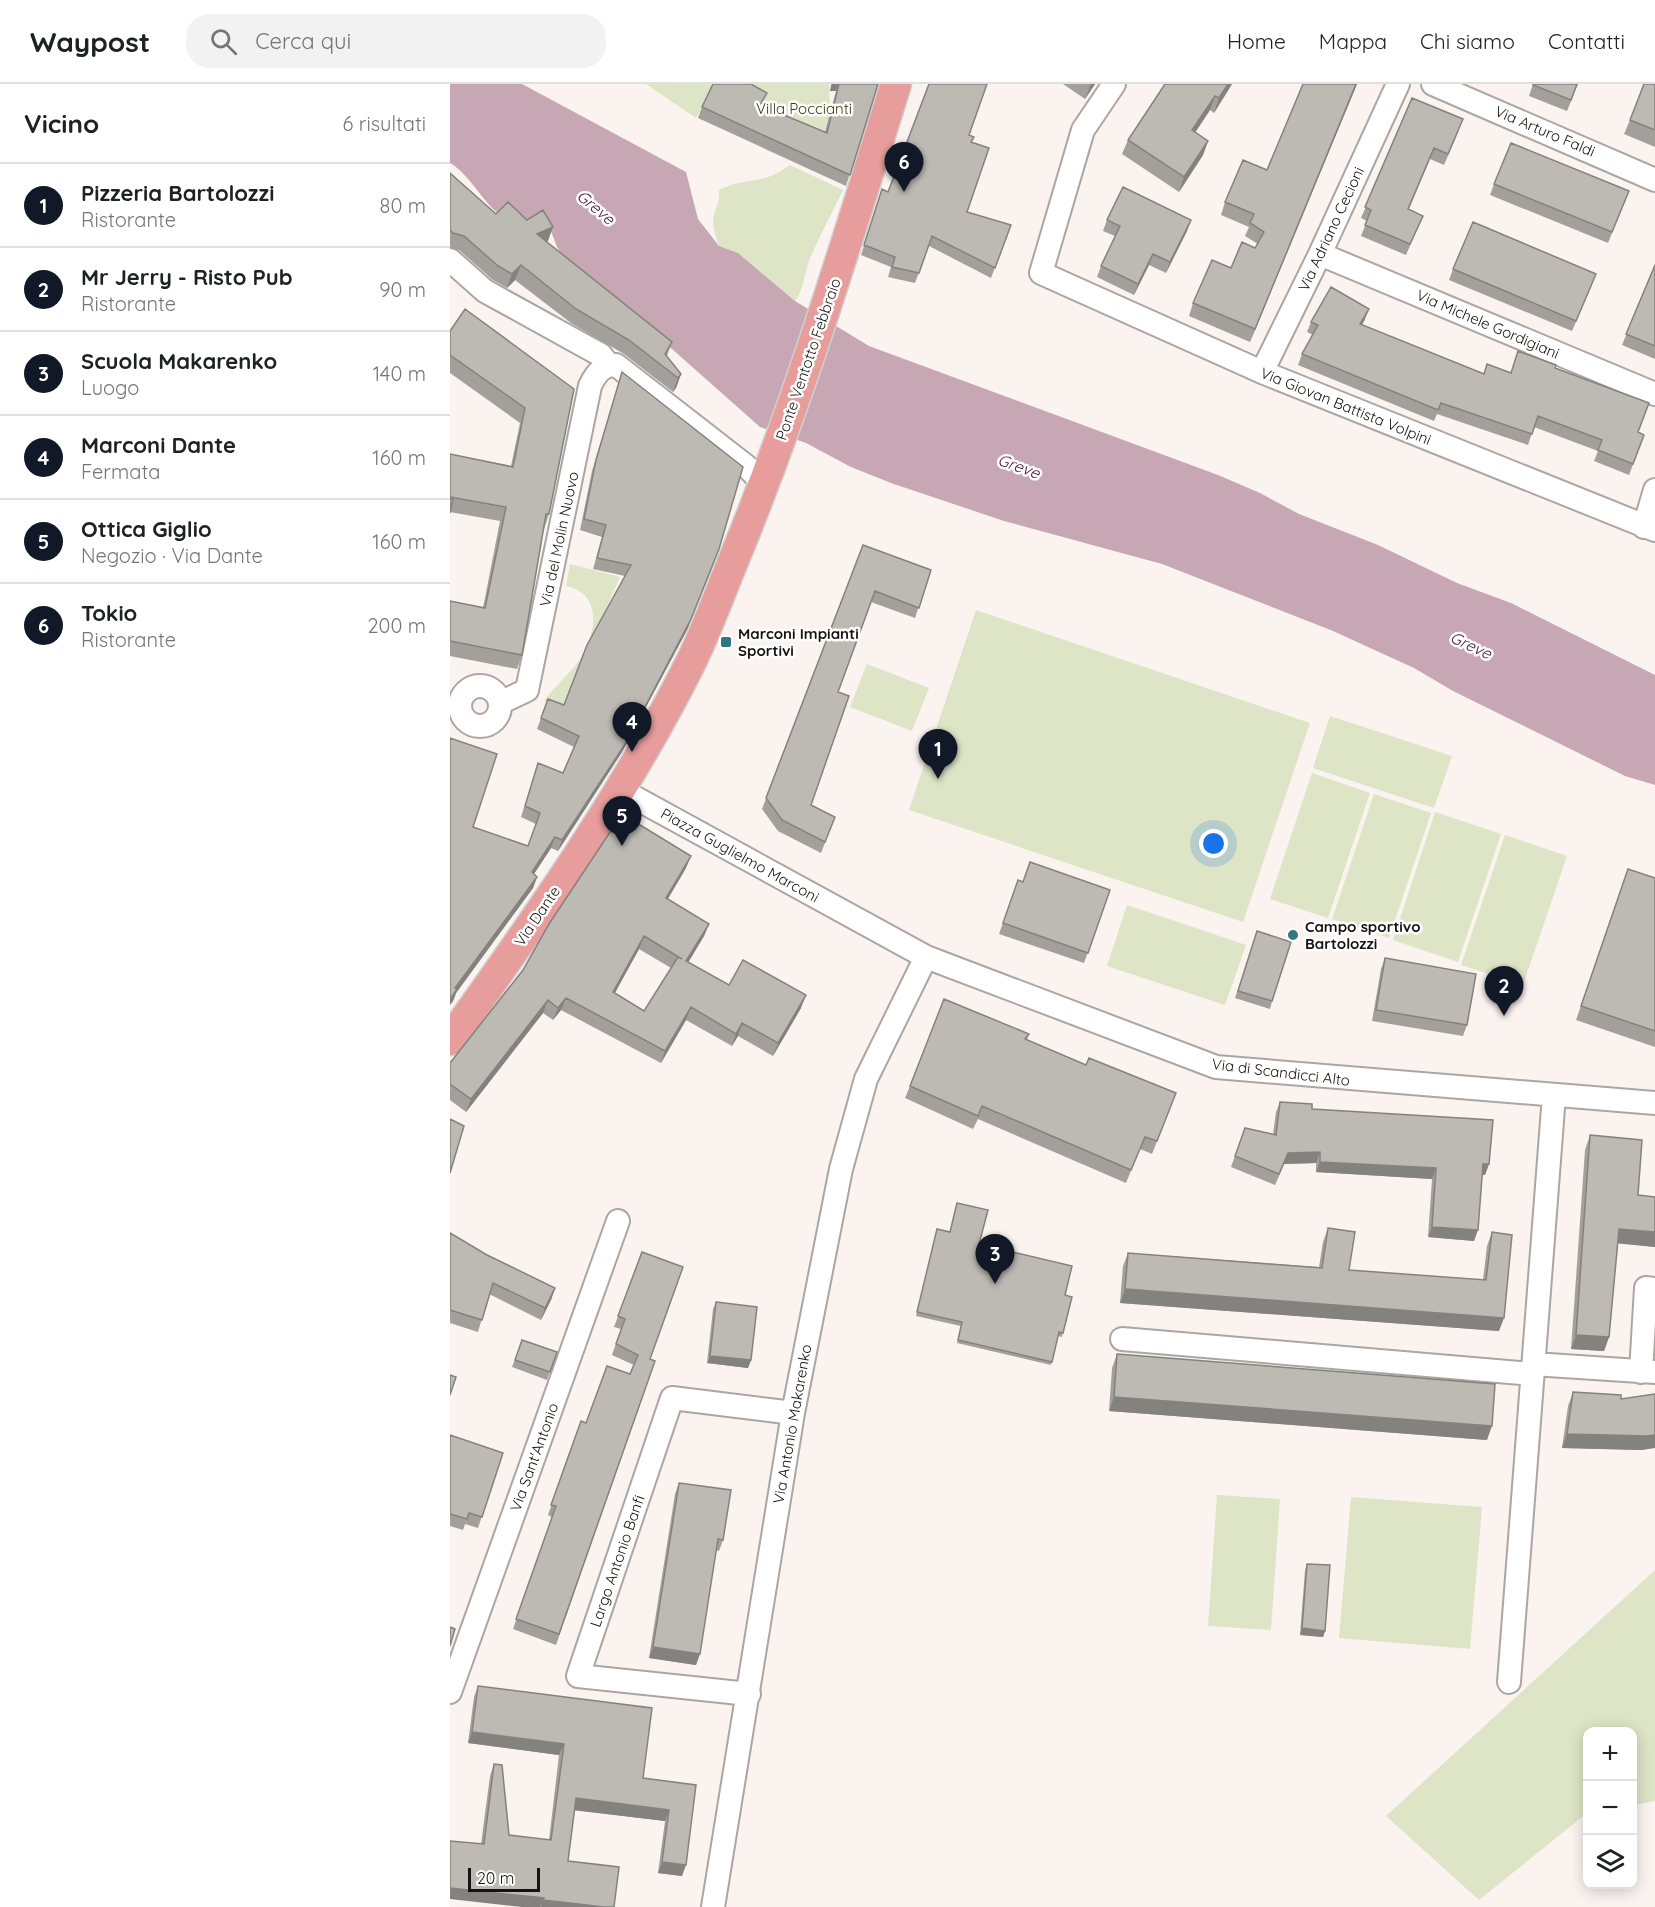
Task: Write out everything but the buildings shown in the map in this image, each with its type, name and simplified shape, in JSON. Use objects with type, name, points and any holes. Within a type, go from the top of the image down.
[{"type":"main road","name":"Ponte Ventotto Febbraio","points":[[769,472],[842,258],[896,84]]},
{"type":"main road","points":[[621,790],[691,661],[769,472]]},
{"type":"main road","name":"Via Dante","points":[[450,1040],[514,951],[621,790]]},
{"type":"street","name":"Via Giovan Battista Volpini","points":[[1114,84],[1083,130],[1041,273],[1262,372],[1649,529]]},
{"type":"street","name":"Via Adriano Cecioni","points":[[1262,372],[1320,254],[1398,84]]},
{"type":"street","name":"Via Arturo Faldi","points":[[1433,84],[1655,180]]},
{"type":"street","name":"Via Michele Gordigiani","points":[[1320,254],[1655,394]]},
{"type":"street","points":[[450,260],[485,291],[601,356],[609,365],[616,365],[746,466],[769,472]]},
{"type":"street","name":"Via del Molin Nuovo","points":[[500,703],[527,690],[590,387],[600,371],[609,365]]},
{"type":"street","points":[[1649,529],[1655,490]]},
{"type":"street","points":[[460,686],[482,686],[494,692],[500,703],[493,721],[481,726],[469,722],[464,717],[460,705],[460,686]]},
{"type":"street","name":"Piazza Guglielmo Marconi","points":[[621,790],[926,957]]},
{"type":"street","name":"Via di Scandicci Alto","points":[[926,957],[1216,1067],[1655,1103]]},
{"type":"street","name":"Via Antonio Makarenko","points":[[713,1907],[793,1413],[825,1244],[855,1113],[872,1065],[926,957]]},
{"type":"street","points":[[1509,1682],[1554,1095]]},
{"type":"street","name":"Via Sant'Antonio","points":[[450,1692],[618,1221]]},
{"type":"street","points":[[1122,1339],[1533,1369],[1648,1372],[1646,1288],[1655,1289]]},
{"type":"street","name":"Largo Antonio Banfi","points":[[749,1694],[578,1677],[672,1398],[793,1413]]},
{"type":"green space","points":[[646,84],[713,84],[696,118]]},
{"type":"green space","name":"Villa Poccianti","points":[[731,84],[829,84],[830,106],[841,110],[836,147],[759,114],[765,102]]},
{"type":"green space","points":[[790,165],[843,190],[810,258],[802,287],[795,301],[738,253],[719,246],[713,223],[719,190],[737,183],[762,179]]},
{"type":"green space","points":[[570,564],[620,577],[562,709],[544,701],[581,658],[593,626],[591,605],[586,597],[578,590],[566,586]]},
{"type":"green space","points":[[976,610],[1310,723],[1243,922],[909,810]]},
{"type":"green space","points":[[867,664],[929,688],[912,731],[850,707]]},
{"type":"green space","points":[[1330,716],[1452,756],[1434,808],[1313,768]]},
{"type":"green space","points":[[1312,773],[1370,793],[1328,918],[1270,899]]},
{"type":"green space","points":[[1374,794],[1431,813],[1389,938],[1332,919]]},
{"type":"green space","points":[[1435,812],[1501,834],[1458,962],[1393,940]]},
{"type":"green space","points":[[1505,835],[1567,856],[1523,985],[1461,965]]},
{"type":"green space","points":[[1127,905],[1246,945],[1225,1005],[1107,966]]},
{"type":"green space","points":[[1217,1495],[1280,1499],[1271,1630],[1208,1626]]},
{"type":"green space","points":[[1351,1497],[1482,1507],[1470,1649],[1339,1638]]},
{"type":"green space","points":[[1655,1570],[1655,1801],[1637,1804],[1637,1727],[1583,1727],[1583,1816],[1479,1900],[1386,1816]]},
{"type":"water","name":"Greve","points":[[450,84],[522,84],[686,172],[698,219],[719,246],[738,253],[795,301],[869,346],[1218,475],[1260,493],[1299,514],[1378,545],[1457,583],[1511,603],[1655,675],[1655,785],[1625,776],[1453,691],[1414,668],[1333,631],[1162,564],[1004,521],[891,483],[851,467],[806,443],[760,427],[565,259],[557,247],[547,221],[519,223],[508,220],[491,206],[459,169],[450,163]]},
{"type":"place","name":"Tokio","points":[[904,192]]},
{"type":"place","name":"Marconi Impianti Sportivi","points":[[726,642]]},
{"type":"place","name":"Marconi Dante","points":[[632,752]]},
{"type":"place","name":"Pizzeria Bartolozzi","points":[[938,779]]},
{"type":"place","name":"Ottica Giglio","points":[[622,846]]},
{"type":"place","name":"Campo sportivo Bartolozzi","points":[[1293,935]]},
{"type":"place","name":"Mr Jerry - Risto Pub","points":[[1504,1016]]},
{"type":"place","name":"Scuola Makarenko","points":[[995,1284]]}]
